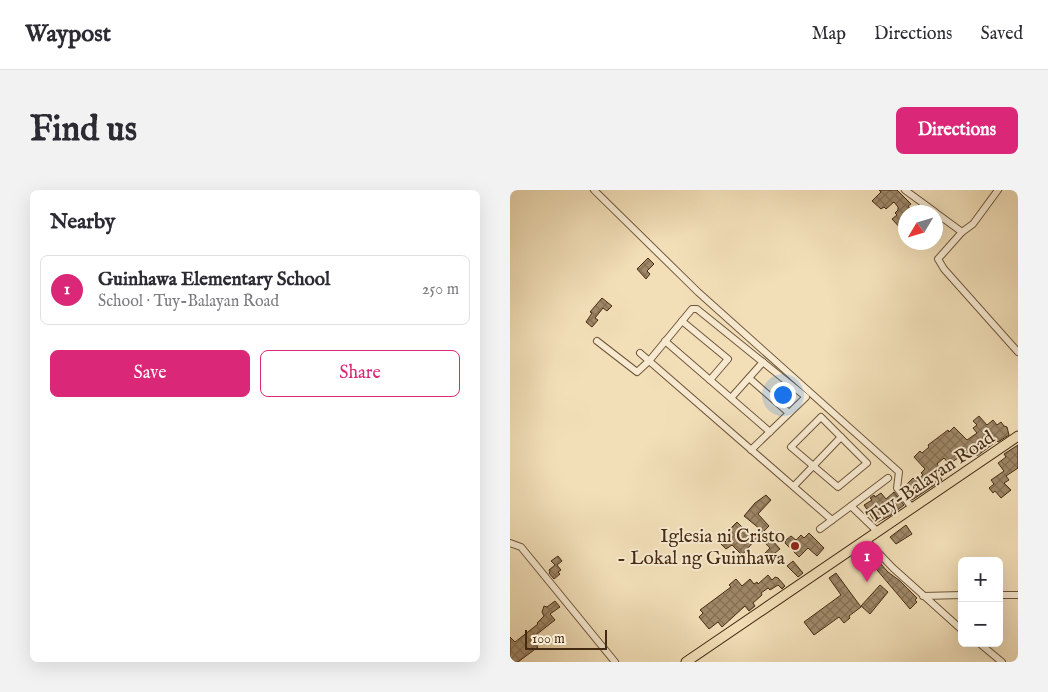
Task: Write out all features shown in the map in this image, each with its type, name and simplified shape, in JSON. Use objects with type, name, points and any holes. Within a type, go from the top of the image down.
[{"type":"main road","name":"Tuy-Balayan Road","points":[[686,662],[1018,436]]},
{"type":"street","points":[[594,190],[698,292],[899,472],[897,488],[912,508]]},
{"type":"street","points":[[905,190],[925,205]]},
{"type":"street","points":[[998,190],[973,224],[962,232],[938,259],[944,269],[1018,352]]},
{"type":"street","points":[[943,219],[962,232]]},
{"type":"street","points":[[597,340],[637,372],[649,361],[692,309],[697,309],[806,397],[751,450]]},
{"type":"street","points":[[682,321],[728,359],[710,380]]},
{"type":"street","points":[[665,341],[770,432]]},
{"type":"street","points":[[640,354],[832,520]]},
{"type":"street","points":[[731,398],[763,362]]},
{"type":"street","points":[[749,378],[789,413]]},
{"type":"street","points":[[821,417],[841,437],[868,463],[838,487],[791,446],[821,417]]},
{"type":"street","points":[[794,486],[841,437]]},
{"type":"street","points":[[820,528],[888,478]]},
{"type":"street","points":[[851,506],[878,532]]},
{"type":"street","points":[[866,540],[923,596],[958,627]]},
{"type":"street","points":[[510,543],[521,547],[615,662]]},
{"type":"street","points":[[923,596],[958,595]]},
{"type":"street","points":[[1003,595],[1018,595]]},
{"type":"street","points":[[984,647],[1002,662]]},
{"type":"building","points":[[879,190],[897,190],[911,204],[898,205],[898,207],[894,202],[886,209],[884,207],[881,209],[872,201],[881,192]]},
{"type":"building","points":[[898,210],[898,226],[892,219],[897,215],[895,213]]},
{"type":"building","points":[[648,258],[654,264],[647,271],[650,274],[646,279],[637,269]]},
{"type":"building","points":[[602,298],[612,306],[607,311],[603,308],[595,318],[598,320],[592,327],[586,322],[592,313],[590,312]]},
{"type":"building","points":[[979,416],[987,425],[993,420],[997,425],[1001,422],[1007,427],[1009,435],[997,441],[977,456],[975,452],[967,458],[964,454],[949,464],[944,458],[937,464],[944,473],[940,477],[942,480],[912,500],[904,487],[913,478],[916,481],[923,475],[921,473],[925,469],[914,457],[920,451],[922,453],[929,447],[928,445],[954,427],[967,440],[977,433],[973,428],[977,425],[973,421]]},
{"type":"building","points":[[1018,445],[1018,468],[1006,476],[1009,480],[1004,483],[1011,490],[1001,498],[995,491],[993,493],[989,488],[994,484],[991,480],[1004,471],[998,463],[1006,457],[1004,454]]},
{"type":"building","points":[[894,492],[904,505],[876,523],[864,505],[872,500],[870,498],[874,495],[875,497],[881,493],[886,499]]},
{"type":"building","points":[[766,495],[771,500],[758,514],[769,526],[764,531],[780,549],[765,561],[761,557],[770,548],[762,540],[759,543],[753,537],[760,529],[744,516],[755,503]]},
{"type":"building","points":[[737,522],[755,540],[742,555],[732,545],[726,549],[721,544]]},
{"type":"building","points":[[906,525],[912,534],[896,544],[890,537]]},
{"type":"building","points":[[809,533],[824,548],[817,556],[808,548],[799,557],[785,543],[791,536],[796,540],[801,535],[804,538]]},
{"type":"building","points":[[871,553],[888,572],[917,598],[915,600],[917,602],[910,609],[866,557]]},
{"type":"building","points":[[558,556],[562,561],[557,565],[561,570],[558,572],[560,574],[554,579],[549,570],[555,565],[551,561]]},
{"type":"building","points":[[793,561],[803,573],[798,577],[787,566]]},
{"type":"building","points":[[836,573],[861,607],[849,616],[850,618],[844,623],[839,617],[814,635],[804,622],[841,595],[829,578]]},
{"type":"building","points":[[768,575],[772,580],[775,577],[778,578],[785,586],[782,589],[778,585],[770,590],[768,588],[761,593],[762,595],[753,603],[755,606],[749,611],[745,606],[722,627],[718,622],[709,629],[699,617],[703,613],[700,610],[731,587],[729,585],[736,579],[742,586],[750,579],[754,584],[757,582],[758,584]]},
{"type":"building","points":[[880,585],[888,592],[870,614],[861,606]]},
{"type":"building","points":[[555,601],[560,607],[550,614],[555,620],[532,638],[538,647],[518,662],[510,662],[510,637],[515,642],[538,624],[544,616],[542,612],[544,606],[547,607]]},
{"type":"place","name":"Iglesia ni Cristo - Lokal ng Guinhawa","points":[[795,546]]},
{"type":"place","name":"Guinhawa Elementary School","points":[[867,582]]}]
